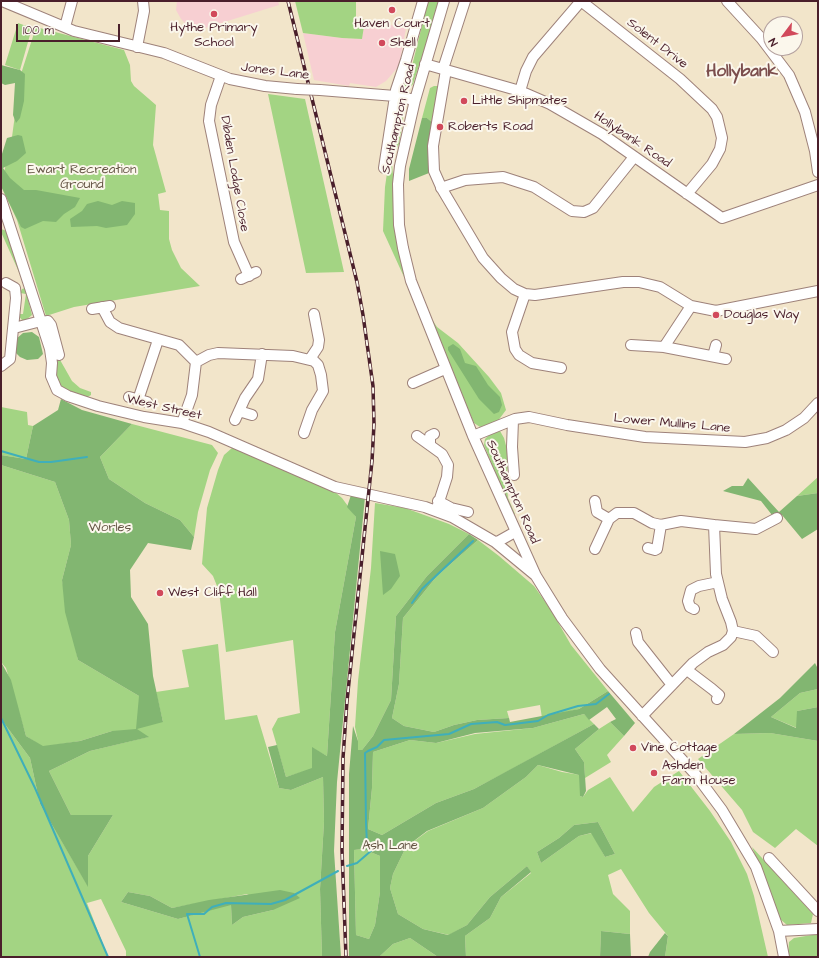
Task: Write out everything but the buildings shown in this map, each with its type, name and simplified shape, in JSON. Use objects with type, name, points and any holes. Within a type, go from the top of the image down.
[{"type":"street","name":"Jones Lane","points":[[2,1],[65,27],[164,53],[221,76],[243,83],[298,89],[395,96],[415,100]]},
{"type":"street","points":[[65,27],[72,1]]},
{"type":"street","points":[[137,47],[144,11],[142,1]]},
{"type":"street","name":"Southampton Road","points":[[384,168],[395,96],[422,1]]},
{"type":"street","name":"Southampton Road","points":[[444,1],[415,100],[400,166],[398,184],[399,225],[411,281],[473,436],[536,576],[577,641],[616,689],[696,775],[726,816],[756,867],[779,931],[784,957]]},
{"type":"street","points":[[465,1],[445,70],[432,158],[434,172],[441,188],[476,246],[490,266],[510,285],[525,294],[543,295],[631,282],[660,287],[691,306],[709,310],[722,310],[818,291]]},
{"type":"street","points":[[520,91],[526,71],[533,57],[581,1]]},
{"type":"street","name":"Solent Drive","points":[[581,1],[680,79],[709,106],[717,117],[722,138],[720,149],[712,164],[687,194]]},
{"type":"street","points":[[727,1],[761,38],[789,75],[805,112],[815,151],[818,172]]},
{"type":"street","name":"Hollybank Road","points":[[425,64],[520,91],[569,114],[602,134],[717,216],[726,218],[818,185]]},
{"type":"street","name":"Dibden Lodge Close","points":[[221,76],[211,105],[210,121],[234,242],[249,276]]},
{"type":"street","points":[[441,188],[465,180],[503,177],[534,187],[572,211],[584,212],[593,208],[634,157]]},
{"type":"street","name":"West Street","points":[[1,199],[5,222],[50,349],[52,376],[58,390],[68,396],[120,412],[182,423],[209,432],[335,487],[437,506],[495,542],[536,576]]},
{"type":"street","points":[[1,366],[10,359],[17,292],[15,288],[6,283]]},
{"type":"street","points":[[525,294],[512,332],[515,349],[520,355],[532,363],[561,368]]},
{"type":"street","points":[[664,347],[691,306]]},
{"type":"street","points":[[101,307],[110,322],[119,328],[179,345],[196,362]]},
{"type":"street","points":[[310,359],[318,347],[319,334],[314,314]]},
{"type":"street","points":[[14,328],[41,321],[48,321],[51,325],[59,355]]},
{"type":"street","points":[[138,400],[158,340]]},
{"type":"street","points":[[713,356],[716,345]]},
{"type":"street","points":[[637,349],[664,347],[726,359]]},
{"type":"street","points":[[196,362],[209,355],[218,353],[262,354],[310,359],[318,365],[323,392],[312,410],[304,433]]},
{"type":"street","points":[[252,415],[237,416],[258,379],[262,354]]},
{"type":"street","points":[[182,423],[192,395],[196,362]]},
{"type":"street","points":[[413,383],[445,368]]},
{"type":"street","name":"Lower Mullins Lane","points":[[473,436],[513,420],[523,417],[536,417],[567,425],[644,437],[745,442],[767,438],[786,430],[804,418],[818,403]]},
{"type":"street","points":[[513,420],[512,447],[514,475]]},
{"type":"street","points":[[430,445],[430,436],[434,434]]},
{"type":"street","points":[[417,436],[442,454],[448,465],[447,477],[437,506],[468,512]]},
{"type":"street","points":[[595,501],[597,512],[609,519]]},
{"type":"street","points":[[600,546],[609,519],[617,513],[634,513],[652,523],[661,525],[681,521],[756,529],[777,518]]},
{"type":"street","points":[[648,548],[655,550],[657,548],[661,525]]},
{"type":"street","points":[[642,716],[700,658],[728,641],[733,631],[718,582],[715,560],[714,525]]},
{"type":"street","points":[[495,542],[515,532]]},
{"type":"street","points":[[694,609],[690,607],[688,601],[691,590],[699,586],[718,582]]},
{"type":"street","points":[[733,631],[756,636],[773,652]]},
{"type":"street","points":[[636,633],[638,642],[672,685]]},
{"type":"street","points":[[687,670],[721,695]]},
{"type":"street","points":[[769,858],[818,911]]},
{"type":"street","points":[[779,931],[818,929]]},
{"type":"shaded area","name":"Hythe Primary School","points":[[177,1],[278,1],[279,5],[205,28],[187,25],[181,19],[176,10]]},
{"type":"shaded area","points":[[365,20],[406,28],[399,66],[386,81],[376,87],[350,83],[349,86],[314,80],[303,33],[362,39]]},
{"type":"green space","points":[[295,1],[356,1],[356,18],[365,20],[362,39],[303,33]]},
{"type":"green space","points":[[428,1],[440,1],[413,84],[410,88],[404,89],[402,85],[412,66]]},
{"type":"green space","points":[[18,23],[32,28],[20,70],[5,65]]},
{"type":"green space","name":"Ewart Recreation Ground","points":[[36,27],[124,50],[130,65],[131,81],[134,86],[156,105],[153,145],[166,192],[158,194],[160,210],[169,211],[169,239],[172,250],[181,268],[200,286],[74,307],[46,316],[17,220],[1,186],[12,137],[20,77]]},
{"type":"green space","points":[[1,65],[20,70],[25,74],[24,101],[20,118],[16,123],[13,115],[15,83],[5,85],[1,83]]},
{"type":"green space","points":[[440,86],[433,123],[427,118],[422,118],[430,88]]},
{"type":"green space","points":[[268,94],[305,99],[344,272],[306,273]]},
{"type":"green space","points":[[399,109],[403,117],[399,144],[392,158],[392,165],[404,277],[383,231],[385,187],[396,110]]},
{"type":"green space","points":[[422,118],[427,118],[433,123],[428,154],[429,173],[409,181],[409,169]]},
{"type":"green space","points":[[18,135],[22,136],[26,153],[17,161],[3,168],[10,178],[24,190],[36,190],[80,198],[75,207],[64,214],[56,222],[43,221],[25,229],[21,227],[1,186],[1,157],[7,138]]},
{"type":"green space","points":[[98,201],[112,205],[122,201],[135,203],[135,214],[127,225],[106,228],[97,226],[71,227],[70,219],[82,211],[87,204]]},
{"type":"green space","points":[[1,229],[7,231],[22,279],[1,232]]},
{"type":"green space","points":[[25,288],[32,315],[26,320],[22,320],[17,314],[23,314],[26,294],[20,293],[22,289]]},
{"type":"green space","points":[[433,321],[437,327],[458,343],[489,377],[501,393],[506,410],[497,422],[480,427],[474,423],[431,322]]},
{"type":"green space","points":[[32,332],[39,337],[43,354],[38,359],[27,360],[20,357],[15,352],[16,339],[23,333]]},
{"type":"green space","points":[[453,344],[460,349],[465,363],[476,366],[488,385],[500,397],[502,405],[499,412],[494,414],[479,399],[448,350],[448,347]]},
{"type":"green space","points":[[55,351],[72,381],[80,388],[91,392],[91,395],[86,398],[63,390],[56,382]]},
{"type":"green space","name":"Worles","points":[[61,399],[82,410],[132,424],[100,457],[109,479],[145,503],[180,520],[194,537],[191,550],[148,543],[130,570],[131,597],[148,624],[153,676],[163,722],[137,729],[149,737],[90,751],[49,771],[71,815],[113,815],[88,856],[88,887],[40,804],[30,758],[1,719],[1,662],[11,680],[26,736],[43,746],[80,741],[112,731],[136,729],[139,696],[78,660],[65,612],[62,580],[71,545],[69,520],[55,482],[1,465],[1,455],[26,459],[33,426],[58,410]]},
{"type":"green space","points":[[1,407],[27,412],[28,425],[33,426],[26,459],[1,455]]},
{"type":"green space","points":[[132,424],[212,445],[218,453],[210,470],[198,512],[194,537],[180,520],[145,503],[109,479],[100,457]]},
{"type":"green space","points":[[500,431],[504,438],[509,457],[506,479],[508,498],[515,514],[513,515],[484,445],[485,439],[489,435]]},
{"type":"green space","points":[[232,448],[238,448],[335,492],[342,498],[356,517],[335,632],[327,756],[312,748],[312,769],[286,777],[272,729],[278,718],[300,713],[293,640],[226,652],[219,591],[213,576],[202,564],[207,508],[224,455]]},
{"type":"green space","points":[[1,465],[55,482],[69,520],[71,545],[62,580],[78,660],[139,696],[163,722],[156,692],[189,687],[182,650],[218,644],[225,720],[257,715],[279,788],[291,790],[323,777],[324,822],[320,889],[322,957],[126,957],[126,951],[101,899],[87,903],[108,957],[1,957],[1,719],[30,758],[40,804],[88,886],[88,856],[113,815],[71,815],[49,771],[90,751],[148,737],[112,731],[80,741],[43,747],[26,736],[6,668],[1,662]],"holes":[[[128,892],[150,896],[172,908],[247,894],[273,910],[243,917],[232,925],[231,904],[178,919],[121,902]]]},
{"type":"green space","points":[[818,477],[818,493],[797,496]]},
{"type":"green space","points":[[748,478],[779,512],[797,496],[818,493],[818,529],[802,539],[782,515],[772,515],[761,501],[723,491],[732,486],[743,486]]},
{"type":"green space","points":[[351,495],[365,497],[337,782],[334,851],[341,957],[322,957],[320,889],[324,822],[323,777],[291,790],[279,788],[268,747],[277,745],[286,777],[312,768],[312,747],[327,756],[335,632],[356,517],[347,507]]},
{"type":"green space","points":[[375,503],[405,508],[449,524],[469,534],[427,576],[396,616],[391,700],[373,736],[362,750],[358,750],[355,727],[358,681],[371,568]]},
{"type":"green space","name":"Ash Lane","points":[[469,534],[478,540],[437,576],[403,618],[399,684],[392,718],[404,726],[434,732],[454,725],[477,720],[509,718],[510,722],[579,709],[608,691],[635,723],[624,736],[610,722],[616,719],[607,707],[589,720],[584,714],[533,728],[475,733],[436,743],[410,740],[373,752],[372,788],[368,829],[382,835],[436,803],[474,789],[594,724],[599,729],[575,749],[584,762],[586,791],[583,797],[580,796],[579,775],[538,765],[526,777],[483,808],[427,831],[406,847],[393,874],[390,888],[398,914],[423,929],[448,935],[467,925],[490,897],[527,866],[531,872],[501,897],[490,918],[465,936],[466,957],[438,957],[410,938],[393,944],[379,957],[349,957],[349,774],[353,726],[358,741],[358,750],[362,750],[373,736],[391,700],[396,616],[427,576]],"holes":[[[363,849],[380,856],[380,892],[375,925],[369,939],[356,935],[354,850]]]},
{"type":"green space","points":[[478,540],[534,586],[551,610],[571,645],[608,691],[579,709],[542,718],[540,705],[507,711],[509,718],[477,720],[454,725],[434,732],[404,726],[392,718],[399,684],[403,618],[437,576]]},
{"type":"green space","points":[[380,551],[395,554],[400,576],[391,589],[383,595]]},
{"type":"green space","points":[[815,663],[818,669],[818,689],[800,693],[771,717],[796,728],[797,711],[818,707],[818,741],[770,733],[734,734],[780,698]]},
{"type":"green space","points":[[818,689],[818,707],[797,711],[797,728],[771,717],[800,693]]},
{"type":"green space","points":[[584,714],[594,724],[508,771],[474,789],[436,803],[382,835],[368,829],[372,788],[373,752],[410,740],[436,743],[475,734],[533,728]]},
{"type":"green space","points":[[610,722],[624,736],[607,755],[611,762],[585,778],[584,762],[575,749]]},
{"type":"green space","points":[[770,733],[818,741],[818,846],[796,829],[775,848],[753,832],[742,810],[698,759],[734,734]]},
{"type":"green space","points":[[538,765],[562,772],[580,775],[580,796],[583,797],[588,790],[610,777],[633,812],[654,787],[679,771],[710,811],[731,842],[747,874],[754,896],[768,957],[665,957],[668,936],[649,913],[621,869],[608,875],[613,894],[630,911],[630,934],[601,931],[600,957],[466,957],[465,936],[490,918],[501,897],[531,873],[527,866],[490,897],[467,925],[449,935],[423,929],[398,914],[390,888],[393,874],[406,847],[428,831],[483,808],[526,777]],"holes":[[[598,822],[615,854],[605,857],[592,833],[579,836],[541,863],[537,852],[559,838],[574,825]]]},
{"type":"green space","points":[[598,822],[615,854],[605,857],[591,833],[579,836],[541,863],[537,852],[559,838],[574,825]]},
{"type":"green space","points":[[752,847],[813,914],[811,923],[787,925],[780,919]]},
{"type":"green space","points":[[363,849],[380,856],[380,892],[375,925],[369,939],[356,935],[354,850]]},
{"type":"green space","points":[[280,890],[294,893],[300,898],[273,910],[243,917],[232,925],[231,905],[178,919],[121,902],[128,892],[150,896],[172,908],[209,900]]},
{"type":"green space","points":[[601,931],[630,934],[631,957],[600,957]]},
{"type":"green space","points":[[665,933],[668,936],[665,957],[648,957],[650,952]]},
{"type":"green space","points":[[818,934],[818,957],[788,957],[789,942],[794,938]]},
{"type":"green space","points":[[410,938],[438,957],[379,957],[393,944]]},
{"type":"waterway","points":[[1,451],[39,462],[51,462],[87,457]]},
{"type":"waterway","points":[[412,603],[422,589],[473,541]]},
{"type":"waterway","points":[[347,866],[357,863],[372,850],[367,844],[365,753],[377,747],[384,740],[449,734],[471,724],[497,722],[505,725],[538,721],[548,715],[578,706],[596,704],[609,694]]},
{"type":"waterway","points":[[1,718],[35,788],[108,957]]},
{"type":"waterway","points":[[200,957],[187,914],[204,914],[212,907],[226,903],[271,904],[285,900],[338,871]]},
{"type":"railway","points":[[288,1],[357,282],[373,386],[374,424],[372,461],[347,701],[343,758],[342,850],[346,957]]},
{"type":"place","name":"Haven Court","points":[[392,10]]},
{"type":"place","name":"Hythe Primary School","points":[[214,14]]},
{"type":"place","name":"Shell","points":[[382,43]]},
{"type":"place","name":"Little Shipmates","points":[[464,101]]},
{"type":"place","name":"Roberts Road","points":[[440,127]]},
{"type":"place","name":"Douglas Way","points":[[716,315]]},
{"type":"place","name":"West Cliff Hall","points":[[160,593]]},
{"type":"place","name":"Vine Cottage","points":[[633,748]]},
{"type":"place","name":"Ashden Farm House","points":[[654,773]]},
{"type":"district","name":"Hollybank","points":[[742,72]]}]
